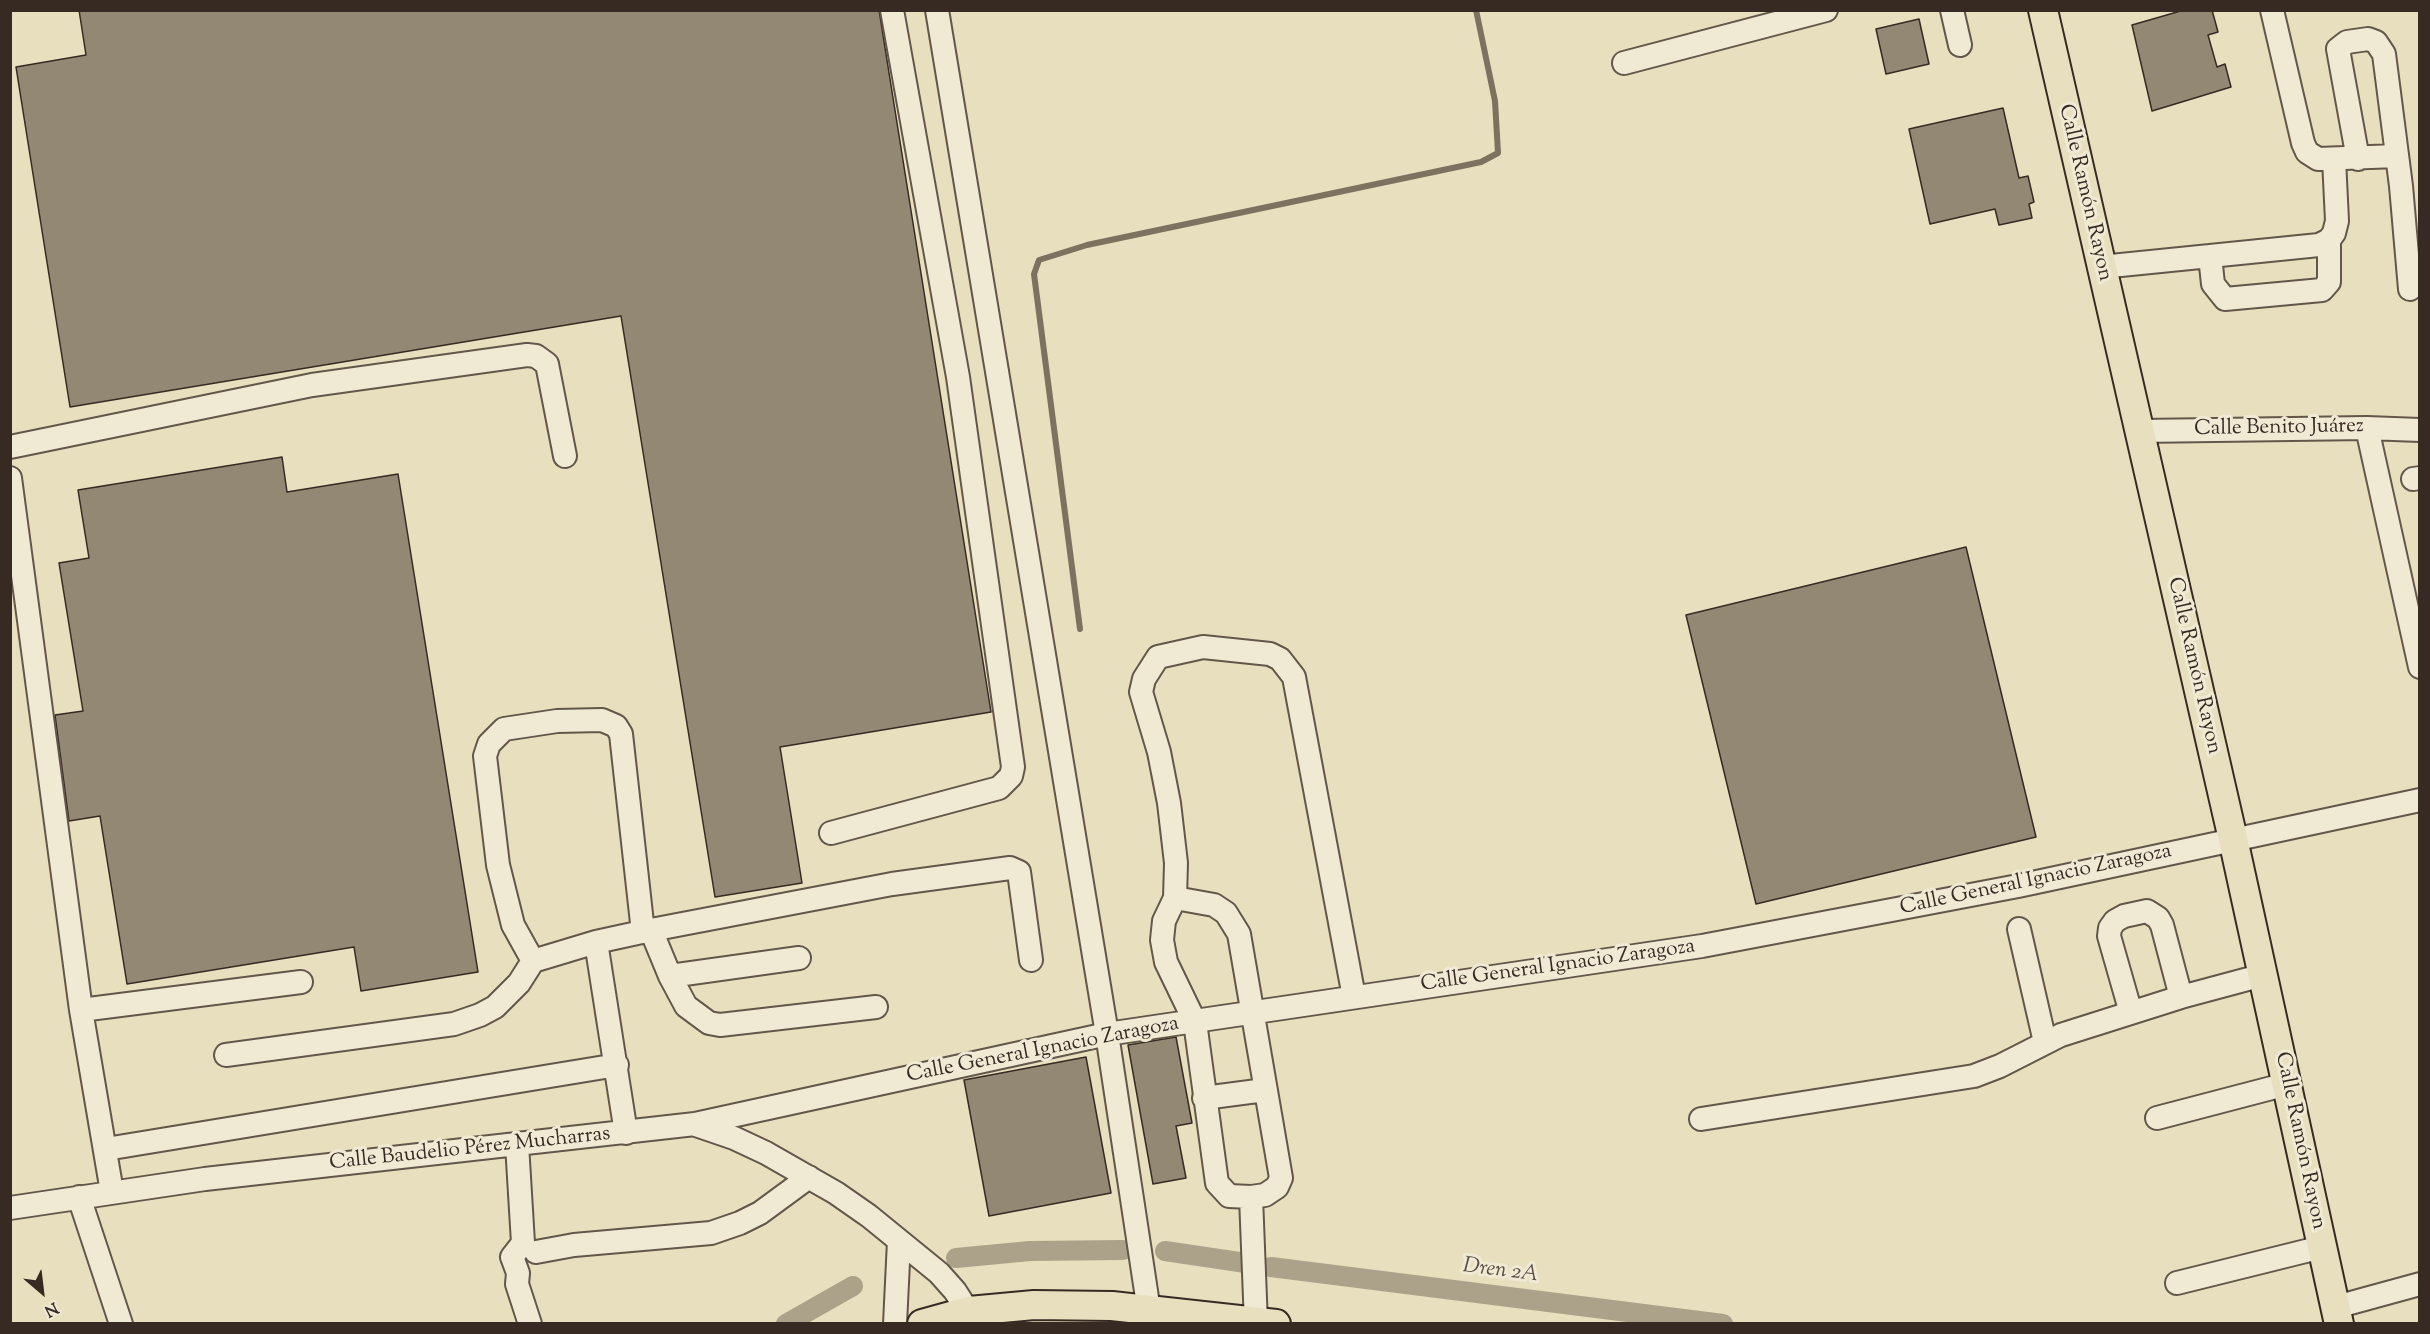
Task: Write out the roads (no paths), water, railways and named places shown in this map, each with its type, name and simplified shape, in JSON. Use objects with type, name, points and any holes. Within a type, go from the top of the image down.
[{"type":"main road","name":"Calle Ramón Rayon","points":[[2043,10],[2233,839],[2338,1316]]},
{"type":"main road","points":[[922,1323],[973,1317],[1034,1305],[1112,1306],[1150,1317],[1263,1323]]},
{"type":"street","points":[[831,833],[999,788],[1011,776],[1014,767],[958,377],[891,10]]},
{"type":"street","points":[[937,10],[1107,1034],[1150,1317]]},
{"type":"street","points":[[1624,63],[1827,10]]},
{"type":"street","points":[[1952,10],[1960,45]]},
{"type":"street","points":[[2272,10],[2303,143],[2312,156],[2318,159],[2397,156]]},
{"type":"street","points":[[2358,159],[2338,49],[2347,42],[2368,39],[2376,42],[2384,54],[2410,289]]},
{"type":"street","points":[[2102,267],[2319,245],[2329,240],[2334,233],[2337,221],[2334,159]]},
{"type":"street","points":[[2210,256],[2213,284],[2225,299],[2322,290],[2329,282],[2329,240]]},
{"type":"street","points":[[10,447],[312,385],[527,355],[536,356],[547,364],[565,456]]},
{"type":"street","points":[[2367,428],[2420,667]]},
{"type":"street","name":"Calle Benito Juárez","points":[[2139,431],[2367,428],[2420,430]]},
{"type":"street","points":[[10,478],[81,1010],[112,1192]]},
{"type":"street","points":[[1175,898],[1214,905],[1226,913],[1239,934],[1264,1090],[1281,1178],[1271,1192],[1251,1197],[1229,1196],[1217,1183],[1195,1022],[1166,962],[1162,940],[1164,921],[1175,898],[1176,863],[1169,803],[1159,752],[1141,692],[1144,679],[1158,657],[1203,647],[1270,654],[1280,658],[1294,677],[1354,997]]},
{"type":"street","points":[[533,961],[513,925],[498,866],[485,756],[489,744],[504,729],[557,721],[602,720],[616,726],[621,734],[647,931],[686,1006],[709,1023],[720,1025],[876,1007]]},
{"type":"street","name":"Calle General Ignacio Zaragoza","points":[[695,1124],[1107,1034],[1570,967],[1772,934],[2018,886],[2420,800]]},
{"type":"street","points":[[226,1055],[454,1024],[480,1016],[495,1008],[519,983],[533,961],[596,942],[892,884],[1010,868],[1019,872],[1031,960]]},
{"type":"street","points":[[2131,1013],[2109,936],[2110,928],[2115,921],[2124,916],[2147,911],[2158,918],[2162,925],[2181,998]]},
{"type":"street","points":[[2019,929],[2045,1042]]},
{"type":"street","points":[[596,942],[627,1133]]},
{"type":"street","points":[[669,976],[799,958]]},
{"type":"street","points":[[1701,1119],[1974,1077],[2045,1042],[2131,1013],[2263,975]]},
{"type":"street","points":[[81,1010],[301,982]]},
{"type":"street","points":[[106,1149],[617,1065]]},
{"type":"street","points":[[2157,1118],[2287,1084]]},
{"type":"street","points":[[1204,1098],[1264,1090]]},
{"type":"street","name":"Calle Baudelio Pérez Mucharras","points":[[10,1208],[205,1179],[695,1124],[734,1138],[809,1177],[869,1216],[939,1273],[973,1317]]},
{"type":"street","points":[[517,1144],[523,1244],[512,1257],[518,1273],[517,1284],[530,1323]]},
{"type":"street","points":[[536,1252],[574,1245],[711,1233],[760,1213],[809,1177]]},
{"type":"street","points":[[79,1197],[121,1323]]},
{"type":"street","points":[[1251,1197],[1263,1323]]},
{"type":"street","points":[[895,1323],[899,1241]]},
{"type":"street","points":[[2177,1284],[2322,1247]]},
{"type":"street","points":[[2338,1316],[2420,1284]]},
{"type":"waterway","points":[[1080,629],[1034,274],[1039,260],[1087,245],[1481,162],[1498,153],[1495,101],[1476,10]]},
{"type":"waterway","name":"Dren 2A","points":[[956,1258],[1030,1251],[1123,1250]]},
{"type":"waterway","name":"Dren 2A","points":[[1165,1251],[1246,1263]]},
{"type":"waterway","name":"Dren 2A","points":[[1271,1267],[1723,1324]]},
{"type":"waterway","name":"Dren 2A","points":[[786,1324],[853,1286]]}]
